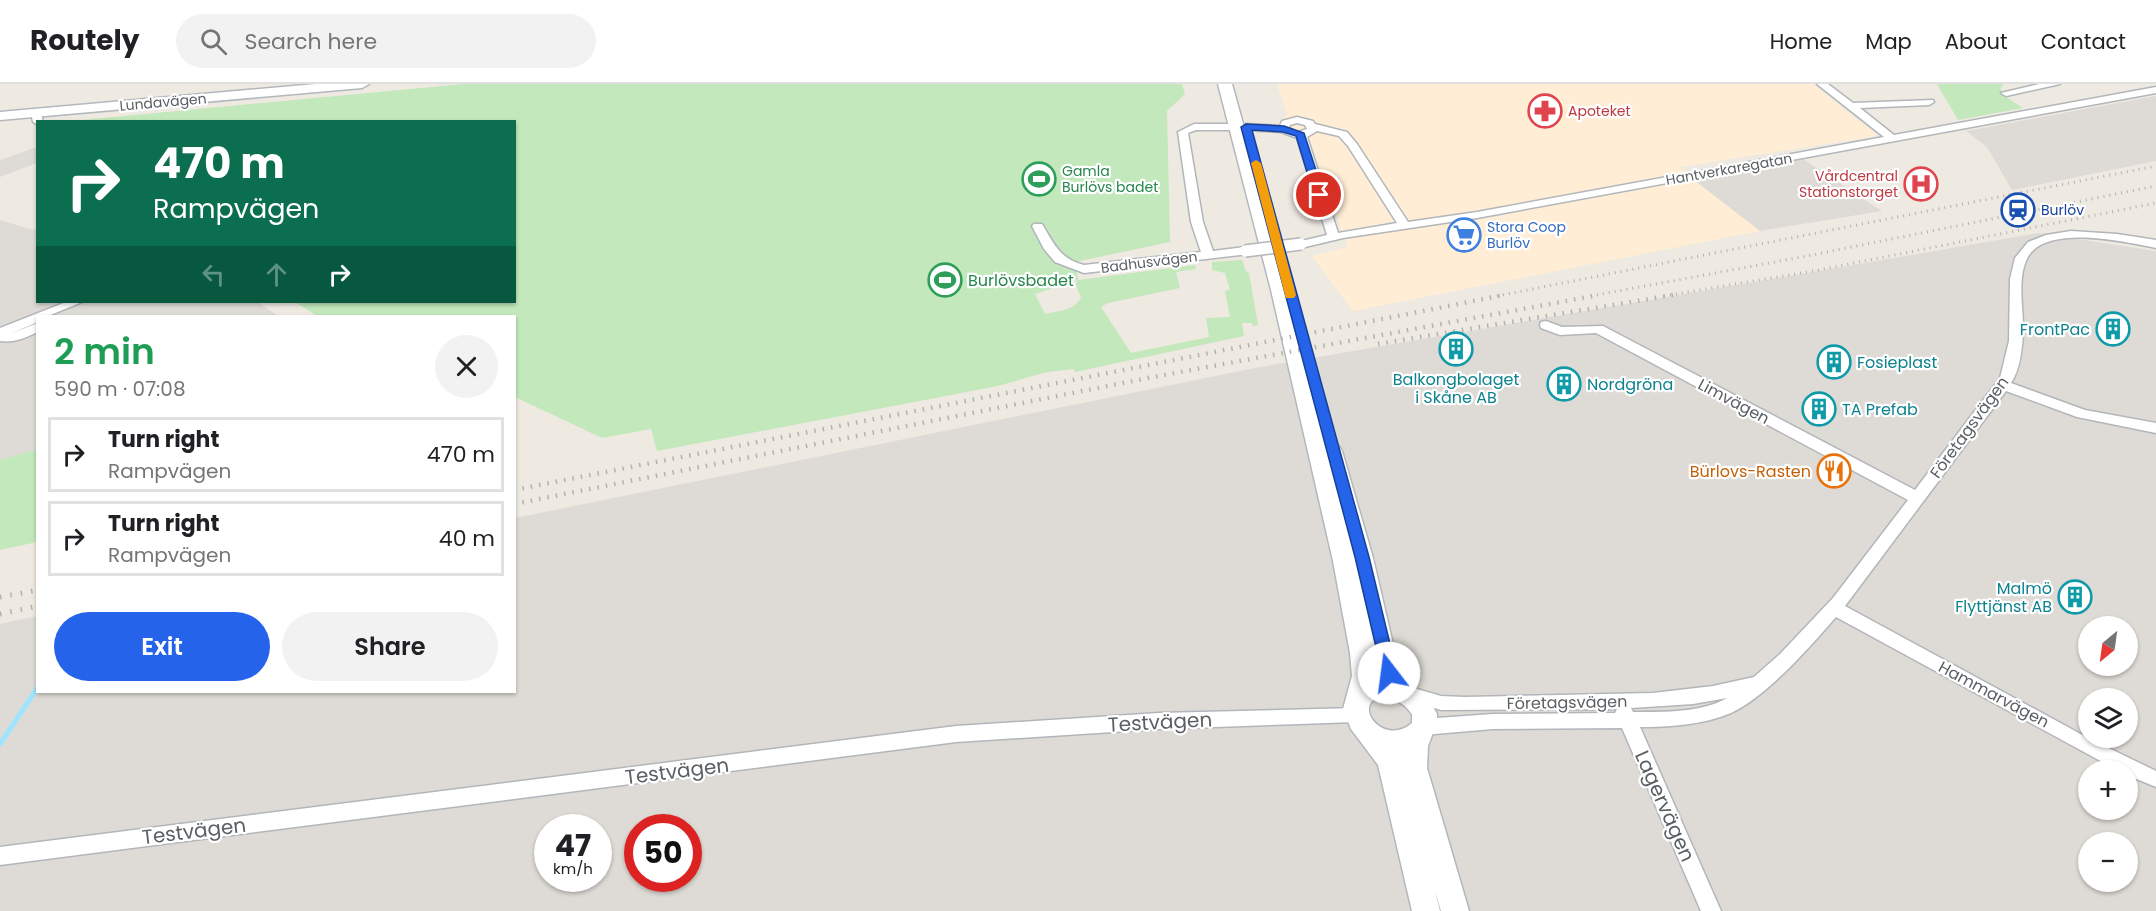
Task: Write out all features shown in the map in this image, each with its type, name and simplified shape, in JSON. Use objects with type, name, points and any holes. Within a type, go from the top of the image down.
[{"type":"main road","name":"Lundavägen","points":[[0,116],[37,117],[362,84]]},
{"type":"main road","points":[[1225,84],[1241,127],[1362,557],[1389,673],[1422,709],[1424,715],[1415,746],[1414,768],[1455,911]]},
{"type":"main road","points":[[1237,84],[1241,127],[1344,561],[1362,653],[1364,676],[1362,714],[1390,761],[1426,911]]},
{"type":"main road","points":[[1362,714],[1377,686],[1403,690]]},
{"type":"main road","points":[[1362,714],[1382,740],[1396,742],[1409,740],[1421,730]]},
{"type":"street","points":[[1822,84],[1893,139]]},
{"type":"street","points":[[2006,93],[2055,84]]},
{"type":"street","name":"Hantverkaregatan","points":[[1301,244],[1333,236],[1477,215],[2156,90]]},
{"type":"street","points":[[1850,106],[1929,102]]},
{"type":"street","points":[[1284,129],[1286,123],[1306,122],[1313,128],[1343,134],[1352,144],[1404,225]]},
{"type":"street","name":"Badhusvägen","points":[[1208,255],[1197,222],[1183,132],[1202,127],[1241,127]]},
{"type":"street","points":[[1241,127],[1284,129],[1301,135],[1310,132],[1313,128]]},
{"type":"street","points":[[1301,135],[1333,236]]},
{"type":"street","name":"Badhusvägen","points":[[1038,226],[1058,259],[1070,266],[1084,269],[1301,244]]},
{"type":"street","name":"Företagsvägen","points":[[1421,730],[1563,720],[1686,717],[1723,708],[1738,700],[1788,660],[1917,498],[2002,385],[2015,358],[2018,331],[2016,276],[2023,251],[2044,238],[2068,235],[2094,235],[2156,244]]},
{"type":"street","points":[[43,315],[73,303]]},
{"type":"street","points":[[56,315],[74,303]]},
{"type":"street","points":[[36,318],[5,331],[1,337],[8,339],[36,328]]},
{"type":"street","name":"Limvägen","points":[[1546,325],[1560,331],[1598,329],[1917,498]]},
{"type":"street","points":[[2002,385],[2082,414],[2156,428]]},
{"type":"street","name":"Hammarvägen","points":[[1832,607],[2131,768],[2156,779]]},
{"type":"street","name":"Företagsvägen","points":[[1403,690],[1433,701],[1465,704],[1618,701],[1673,699],[1731,691],[1761,682]]},
{"type":"street","name":"Lagervägen","points":[[1618,701],[1711,911]]},
{"type":"street","name":"Testvägen","points":[[0,856],[956,734],[1159,721],[1362,714]]},
{"type":"shaded area","points":[[1277,84],[1813,84],[1878,136],[1680,167],[1760,231],[1353,311],[1312,256],[1347,247],[1310,140],[1286,135],[1279,121],[1287,115]]},
{"type":"shaded area","points":[[2156,96],[2156,161],[2012,190],[1987,147],[1966,131]]},
{"type":"shaded area","points":[[36,147],[36,163],[0,177],[0,160]]},
{"type":"shaded area","points":[[1803,159],[1882,211],[1760,231],[1694,180]]},
{"type":"shaded area","points":[[0,220],[33,230],[36,228],[36,303],[259,303],[277,315],[36,315],[36,449],[0,460]]},
{"type":"shaded area","points":[[2039,233],[2156,251],[2156,911],[0,911],[0,624],[36,616],[36,693],[516,693],[516,518],[1260,367]]},
{"type":"green space","points":[[464,84],[1182,84],[1185,94],[1167,111],[1170,242],[1075,262],[1078,280],[1195,265],[1196,269],[1176,272],[1180,288],[1108,303],[1101,307],[1131,353],[1209,337],[1206,318],[1230,317],[1225,291],[1230,290],[1225,273],[1212,270],[1212,262],[1242,260],[1249,273],[1258,325],[1242,323],[1244,336],[1075,372],[1074,369],[1047,372],[998,386],[657,451],[651,429],[602,438],[516,397],[516,315],[315,315],[297,303],[516,303],[516,120],[82,120]],"holes":[[[1077,280],[1076,285],[1081,298],[1074,306],[1045,314],[1035,294]]]},
{"type":"green space","points":[[1937,84],[2001,84],[2004,85],[2000,88],[2006,97],[2023,108],[1958,120]]},
{"type":"green space","points":[[36,449],[36,542],[0,550],[0,460]]},
{"type":"waterway","points":[[0,744],[36,690]]},
{"type":"railway","points":[[1497,296],[2156,166]]},
{"type":"railway","points":[[1591,296],[1802,257],[2156,186]]},
{"type":"railway","points":[[1664,296],[1819,270],[2156,203]]},
{"type":"railway","points":[[516,490],[1504,295]]},
{"type":"railway","points":[[516,504],[1153,377],[1599,295]]},
{"type":"railway","points":[[1378,344],[1673,295]]},
{"type":"railway","points":[[0,597],[36,590]]},
{"type":"railway","points":[[0,614],[36,606]]},
{"type":"slow traffic","points":[[1256,163],[1290,295]]},
{"type":"place","name":"Apoteket","points":[[1545,111]]},
{"type":"place","name":"Gamla Burlövs badet","points":[[1039,179]]},
{"type":"place","name":"Vårdcentral Stationstorget","points":[[1921,184]]},
{"type":"place","name":"Burlöv","points":[[2018,210]]},
{"type":"place","name":"Stora Coop Burlöv","points":[[1464,235]]},
{"type":"place","name":"Burlövsbadet","points":[[945,280]]},
{"type":"place","name":"FrontPac","points":[[2113,329]]},
{"type":"place","name":"Balkongbolaget i Skåne AB","points":[[1456,349]]},
{"type":"place","name":"Fosieplast","points":[[1834,362]]},
{"type":"place","name":"Nordgröna","points":[[1564,384]]},
{"type":"place","name":"TA Prefab","points":[[1819,409]]},
{"type":"place","name":"Bürlovs-Rasten","points":[[1834,471]]},
{"type":"place","name":"Malmö Flyttjänst AB","points":[[2075,597]]},
{"type":"route","points":[[1319,195],[1301,135],[1284,129],[1246,127],[1315,390],[1362,557],[1389,673]]}]
